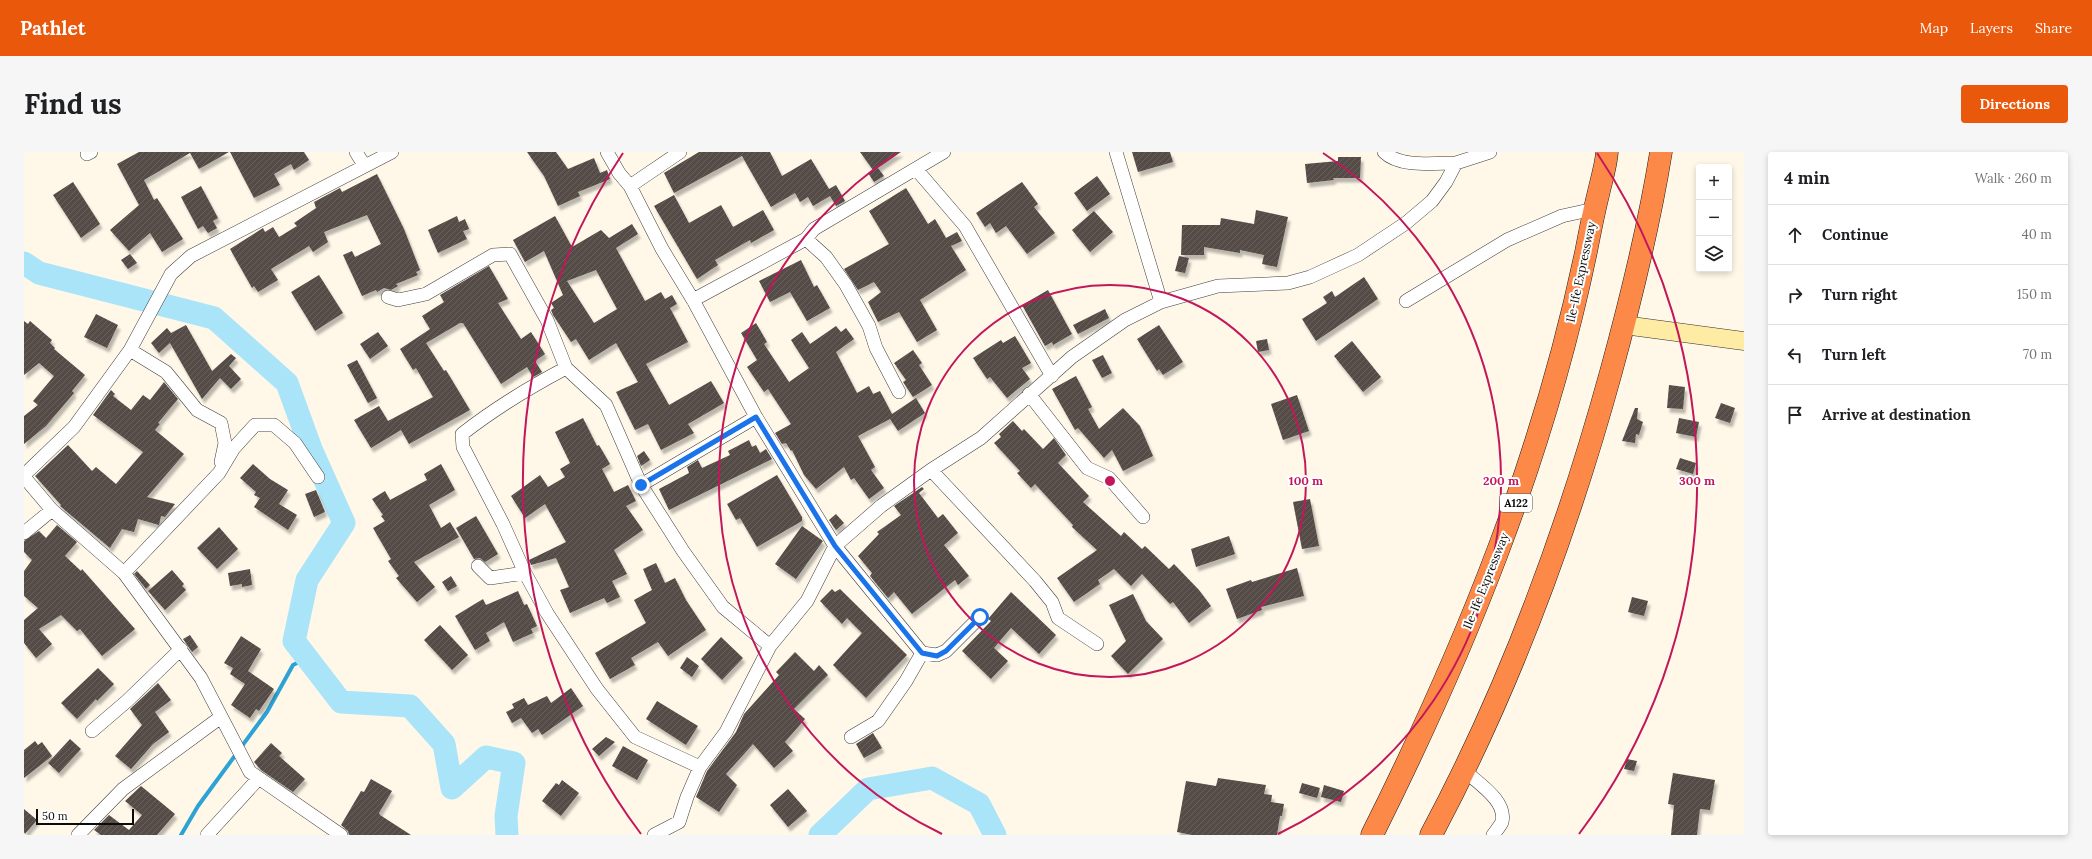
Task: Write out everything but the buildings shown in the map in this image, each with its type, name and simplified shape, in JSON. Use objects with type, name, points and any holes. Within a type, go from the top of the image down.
[{"type":"highway","name":"Ile-Ife Expressway","points":[[1372,835],[1444,683],[1493,566],[1516,504],[1539,435],[1568,330],[1608,152]]},
{"type":"highway","points":[[1431,835],[1465,771],[1511,667],[1561,538],[1624,325],[1643,248],[1661,152]]},
{"type":"street","points":[[356,152],[364,165]]},
{"type":"street","points":[[341,835],[250,772],[201,678],[124,573],[52,510],[24,476],[74,427],[130,350],[171,274],[191,256],[348,176],[364,165],[392,152]]},
{"type":"street","points":[[607,152],[619,173],[630,186],[662,249],[693,300],[756,417],[835,546],[922,653],[937,656],[946,651],[980,617]]},
{"type":"street","points":[[630,186],[680,152]]},
{"type":"street","points":[[693,300],[806,239],[814,229],[944,152]]},
{"type":"street","points":[[1116,152],[1161,302]]},
{"type":"street","points":[[1384,152],[1389,157],[1408,162],[1456,163],[1490,152]]},
{"type":"street","points":[[654,835],[679,822],[686,797],[700,767],[726,732],[770,646],[807,602],[835,546],[881,506],[931,470],[981,438],[1029,394],[1052,376],[1072,356],[1125,320],[1161,302],[1218,286],[1288,283],[1310,277],[1358,255],[1406,223],[1432,201],[1446,182],[1456,163]]},
{"type":"street","points":[[916,169],[965,226],[1052,376]]},
{"type":"street","points":[[1406,301],[1507,240],[1562,216],[1594,209]]},
{"type":"street","points":[[806,239],[826,257],[846,285],[869,326],[876,348],[899,392]]},
{"type":"street","points":[[388,297],[398,300],[426,294],[493,256],[510,254],[547,320],[566,368],[606,405],[641,485],[683,551],[723,607],[770,646]]},
{"type":"street","points":[[1624,325],[1744,341]]},
{"type":"street","points":[[130,350],[166,372],[197,410],[221,422],[225,443],[219,473]]},
{"type":"street","points":[[566,368],[538,382],[480,420],[462,434],[464,447],[503,524],[525,573],[547,613],[597,689],[635,737],[700,767]]},
{"type":"street","points":[[1029,394],[1087,468],[1110,478],[1143,517]]},
{"type":"street","points":[[641,485],[756,417]]},
{"type":"street","points":[[124,573],[219,473],[234,448],[254,425],[274,425],[295,443],[318,478]]},
{"type":"street","points":[[931,470],[1035,581],[1052,602],[1058,618],[1097,644]]},
{"type":"street","points":[[24,534],[52,510]]},
{"type":"street","points":[[478,566],[490,578],[525,573]]},
{"type":"street","points":[[92,731],[127,701],[181,649]]},
{"type":"street","points":[[851,737],[878,721],[906,681],[922,653]]},
{"type":"street","points":[[78,835],[123,789],[222,716]]},
{"type":"street","points":[[1465,771],[1500,804],[1502,823],[1493,835]]},
{"type":"street","points":[[207,835],[259,778]]},
{"type":"waterway","points":[[24,263],[39,273],[214,318],[287,383],[311,449],[344,523],[307,580],[294,641],[341,702],[410,706],[444,744],[452,788],[486,757],[514,763],[506,816],[507,835]]},
{"type":"waterway","points":[[181,835],[198,806],[267,712],[293,665],[307,658]]},
{"type":"waterway","points":[[820,835],[868,789],[932,778],[979,804],[995,835]]},
{"type":"route","points":[[641,485],[756,417],[835,546],[922,653],[937,656],[946,651],[980,617]]}]
